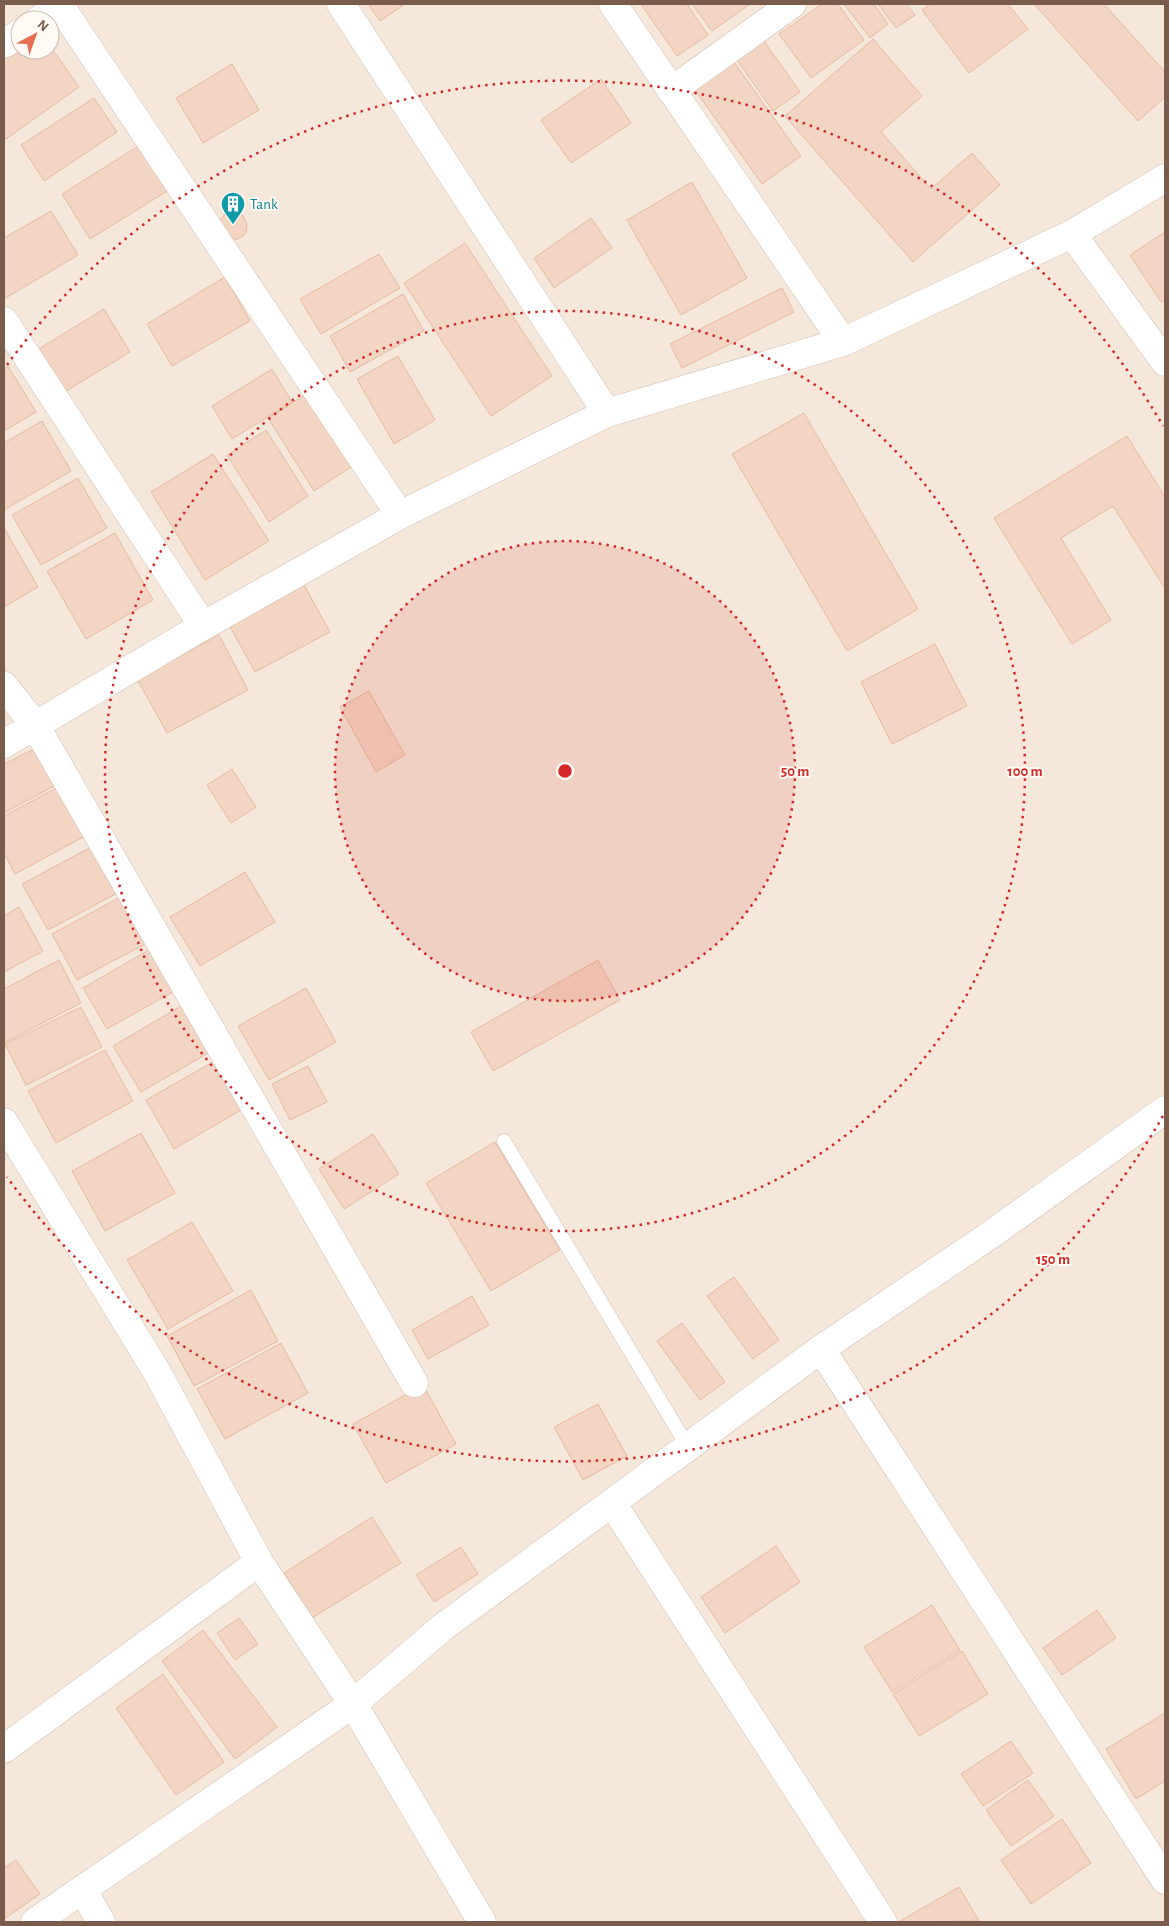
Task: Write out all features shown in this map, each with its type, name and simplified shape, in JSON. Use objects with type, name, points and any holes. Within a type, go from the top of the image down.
[{"type":"street","points":[[341,4],[607,413]]},
{"type":"street","points":[[613,4],[843,342]]},
{"type":"street","points":[[672,91],[792,4]]},
{"type":"street","points":[[55,8],[400,515]]},
{"type":"street","points":[[4,744],[203,626],[400,515],[607,413],[843,342],[1072,234],[1165,178]]},
{"type":"street","points":[[1072,234],[1165,362]]},
{"type":"street","points":[[4,321],[203,626]]},
{"type":"street","points":[[4,686],[35,725],[414,1383]]},
{"type":"street","points":[[35,1922],[352,1704],[443,1627],[821,1349],[993,1233],[1165,1110]]},
{"type":"street","points":[[4,1122],[158,1374],[259,1562],[352,1704],[482,1922]]},
{"type":"street","points":[[821,1349],[1165,1880]]},
{"type":"street","points":[[612,1503],[883,1922]]},
{"type":"street","points":[[4,1749],[259,1562]]},
{"type":"street","points":[[83,1890],[101,1922]]},
{"type":"lane","points":[[504,1141],[688,1447]]},
{"type":"shaded area","points":[[4,4],[1165,4],[1165,1922],[4,1922]]},
{"type":"building","points":[[368,4],[405,4],[380,21]]},
{"type":"building","points":[[641,4],[687,4],[708,35],[677,56]]},
{"type":"building","points":[[692,4],[750,4],[712,31]]},
{"type":"building","points":[[822,4],[838,4],[864,40],[811,78],[779,34]]},
{"type":"building","points":[[844,4],[874,4],[888,24],[870,38]]},
{"type":"building","points":[[878,4],[906,4],[915,15],[896,28]]},
{"type":"building","points":[[930,4],[1008,4],[1028,29],[969,73],[922,10]]},
{"type":"building","points":[[1104,4],[1165,72],[1165,97],[1138,121],[1035,5]]},
{"type":"building","points":[[873,39],[922,96],[881,132],[931,189],[972,153],[1000,185],[913,262],[785,116]]},
{"type":"building","points":[[764,41],[800,92],[773,111],[737,60]]},
{"type":"building","points":[[10,49],[10,60],[60,60],[79,87],[6,139],[4,136],[4,53]]},
{"type":"building","points":[[734,62],[801,156],[762,184],[695,90]]},
{"type":"building","points":[[232,64],[259,110],[203,143],[176,98]]},
{"type":"building","points":[[601,79],[631,123],[571,163],[541,120]]},
{"type":"building","points":[[94,98],[117,132],[44,181],[21,145]]},
{"type":"building","points":[[140,145],[169,190],[90,239],[62,194]]},
{"type":"building","points":[[692,182],[747,278],[681,315],[627,220]]},
{"type":"building","points":[[51,211],[78,255],[4,299],[4,238]]},
{"type":"building","name":"Tank","points":[[230,212],[239,213],[247,224],[246,233],[235,240],[231,240],[219,221],[225,214]]},
{"type":"building","points":[[591,218],[612,248],[554,288],[534,258]]},
{"type":"building","points":[[1165,232],[1165,299],[1161,302],[1130,255]]},
{"type":"building","points":[[465,243],[552,376],[491,416],[404,283]]},
{"type":"building","points":[[379,254],[400,288],[321,334],[300,299]]},
{"type":"building","points":[[225,277],[250,321],[172,366],[147,324]]},
{"type":"building","points":[[782,288],[794,312],[682,368],[670,344]]},
{"type":"building","points":[[403,294],[424,331],[350,372],[330,336]]},
{"type":"building","points":[[104,309],[130,352],[63,393],[37,350]]},
{"type":"building","points":[[398,356],[435,420],[394,444],[357,379]]},
{"type":"building","points":[[8,366],[36,412],[4,431],[4,369]]},
{"type":"building","points":[[272,369],[292,402],[232,439],[212,406]]},
{"type":"building","points":[[305,395],[351,467],[314,491],[268,418]]},
{"type":"building","points":[[804,413],[918,609],[847,651],[732,454]]},
{"type":"building","points":[[42,421],[71,471],[4,510],[4,443]]},
{"type":"building","points":[[266,430],[308,496],[269,522],[227,455]]},
{"type":"building","points":[[1127,436],[1165,497],[1165,586],[1113,506],[1061,538],[1111,620],[1072,644],[994,518]]},
{"type":"building","points":[[213,454],[269,541],[205,580],[151,492]]},
{"type":"building","points":[[78,478],[107,528],[41,565],[12,515]]},
{"type":"building","points":[[4,528],[38,587],[4,607]]},
{"type":"building","points":[[115,533],[153,600],[86,639],[47,571]]},
{"type":"building","points":[[303,583],[330,632],[255,672],[228,623]]},
{"type":"building","points":[[219,635],[248,690],[167,733],[137,679]]},
{"type":"building","points":[[935,644],[967,706],[892,744],[861,682]]},
{"type":"building","points":[[369,691],[405,755],[376,772],[340,707]]},
{"type":"building","points":[[36,748],[56,785],[4,813],[4,764]]},
{"type":"building","points":[[232,769],[256,807],[231,823],[207,785]]},
{"type":"building","points":[[58,787],[85,836],[15,874],[4,853],[4,816]]},
{"type":"building","points":[[95,845],[121,891],[48,930],[22,884]]},
{"type":"building","points":[[245,872],[275,922],[200,966],[170,917]]},
{"type":"building","points":[[126,894],[151,941],[77,980],[52,934]]},
{"type":"building","points":[[19,907],[43,951],[4,972],[4,916]]},
{"type":"building","points":[[154,947],[178,989],[107,1029],[83,988]]},
{"type":"building","points":[[59,960],[81,1003],[4,1043],[4,989]]},
{"type":"building","points":[[598,960],[620,1000],[493,1071],[471,1032]]},
{"type":"building","points":[[306,988],[336,1042],[269,1080],[238,1026]]},
{"type":"building","points":[[188,1002],[215,1049],[141,1092],[113,1046]]},
{"type":"building","points":[[81,1007],[102,1047],[26,1085],[5,1044]]},
{"type":"building","points":[[105,1050],[133,1101],[56,1143],[28,1091]]},
{"type":"building","points":[[220,1058],[248,1106],[174,1149],[146,1100]]},
{"type":"building","points":[[308,1066],[327,1102],[290,1120],[272,1084]]},
{"type":"building","points":[[141,1133],[175,1193],[105,1231],[72,1171]]},
{"type":"building","points":[[373,1134],[399,1174],[344,1209],[319,1169]]},
{"type":"building","points":[[495,1142],[560,1250],[491,1291],[426,1183]]},
{"type":"building","points":[[192,1222],[233,1291],[168,1329],[127,1260]]},
{"type":"building","points":[[734,1277],[779,1340],[753,1359],[707,1296]]},
{"type":"building","points":[[251,1290],[278,1341],[194,1386],[167,1336]]},
{"type":"building","points":[[472,1296],[489,1325],[428,1359],[412,1330]]},
{"type":"building","points":[[682,1323],[725,1382],[700,1400],[657,1341]]},
{"type":"building","points":[[281,1343],[308,1393],[225,1439],[197,1389]]},
{"type":"building","points":[[423,1385],[456,1444],[386,1483],[353,1424]]},
{"type":"building","points":[[598,1404],[627,1456],[583,1480],[554,1427]]},
{"type":"building","points":[[372,1517],[401,1563],[312,1618],[284,1573]]},
{"type":"building","points":[[776,1546],[800,1582],[725,1633],[701,1597]]},
{"type":"building","points":[[461,1547],[478,1574],[434,1602],[416,1575]]},
{"type":"building","points":[[932,1605],[960,1650],[892,1692],[864,1647]]},
{"type":"building","points":[[1097,1610],[1116,1638],[1062,1675],[1043,1648]]},
{"type":"building","points":[[239,1618],[258,1644],[235,1660],[217,1633]]},
{"type":"building","points":[[203,1630],[277,1727],[235,1759],[162,1661]]},
{"type":"building","points":[[962,1651],[988,1694],[919,1736],[893,1694]]},
{"type":"building","points":[[163,1674],[224,1762],[176,1795],[116,1708]]},
{"type":"building","points":[[1165,1713],[1165,1781],[1136,1799],[1106,1749]]},
{"type":"building","points":[[1011,1741],[1033,1773],[983,1806],[961,1774]]},
{"type":"building","points":[[1028,1780],[1054,1816],[1011,1846],[986,1810]]},
{"type":"building","points":[[1062,1819],[1091,1863],[1031,1904],[1001,1860]]},
{"type":"building","points":[[16,1860],[40,1894],[4,1919],[4,1868]]},
{"type":"building","points":[[959,1887],[979,1921],[900,1922],[900,1921]]},
{"type":"place","name":"Tank","points":[[233,225]]}]
